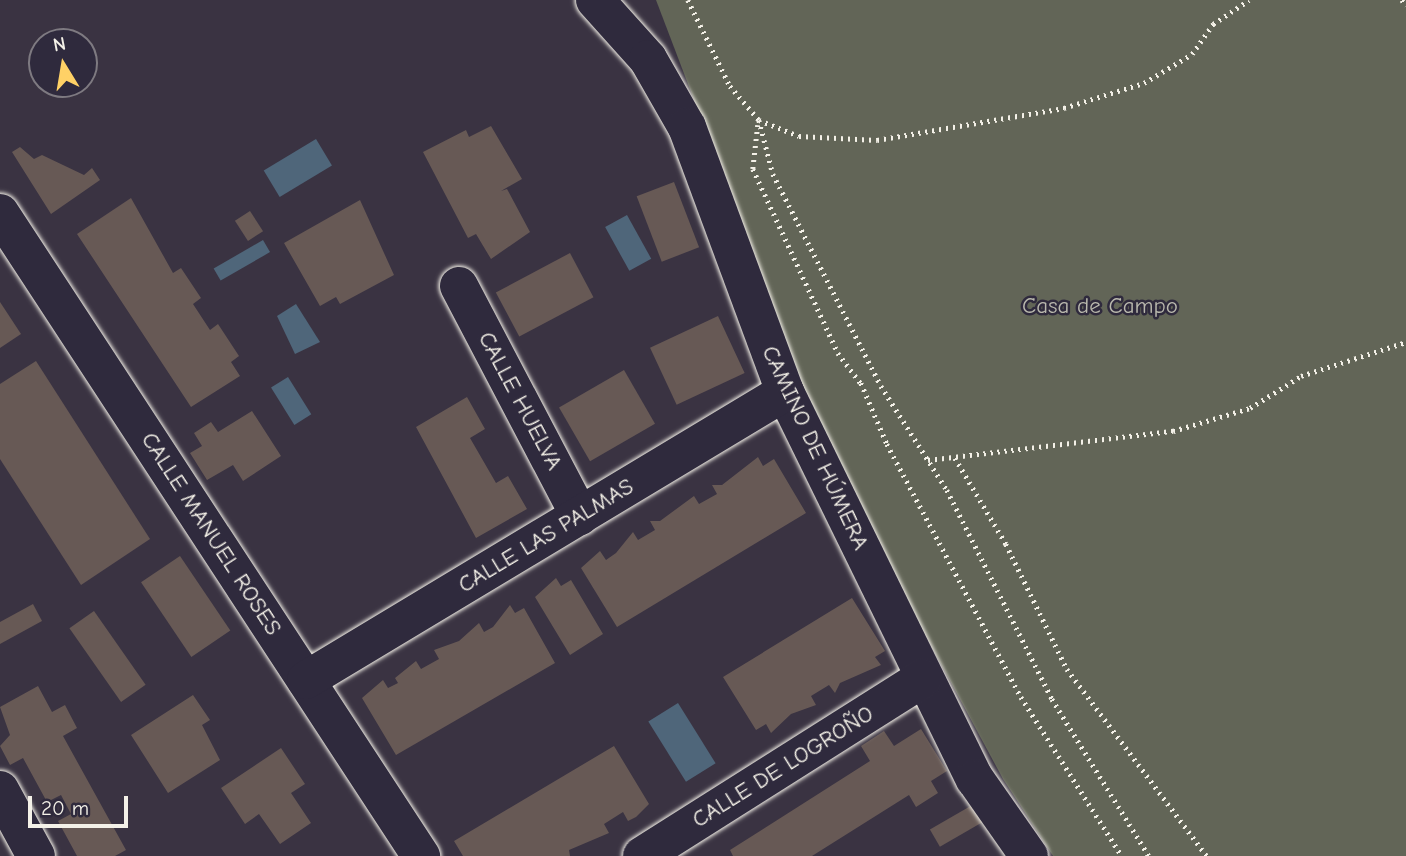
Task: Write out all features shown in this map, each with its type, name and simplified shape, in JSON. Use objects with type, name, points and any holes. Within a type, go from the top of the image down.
[{"type":"street","name":"CAMINO DE HÚMERA","points":[[594,0],[648,59],[687,127],[785,392],[975,779],[1029,856]]},
{"type":"street","name":"CALLE MANUEL ROSES","points":[[0,213],[421,856]]},
{"type":"street","name":"CALLE HUELVA","points":[[459,286],[580,516]]},
{"type":"street","name":"CALLE LAS PALMAS","points":[[306,680],[785,392]]},
{"type":"street","name":"CALLE DE LOGROÑO","points":[[642,856],[924,678]]},
{"type":"street","points":[[0,790],[36,856]]},
{"type":"path","points":[[688,0],[730,86],[759,120],[773,174],[881,386],[928,460],[1052,699],[1149,856]]},
{"type":"path","points":[[759,120],[799,136],[877,140],[1064,108],[1144,83],[1192,54],[1213,24],[1249,0]]},
{"type":"path","points":[[1402,0],[1406,6]]},
{"type":"path","points":[[759,120],[753,169],[838,353],[861,383],[887,444],[1021,697],[1122,856]]},
{"type":"path","points":[[928,460],[1173,431],[1250,408],[1301,376],[1406,342]]},
{"type":"path","points":[[955,458],[1006,544],[1067,669],[1207,856]]},
{"type":"green space","name":"Casa de Campo","points":[[656,0],[1406,0],[1406,856],[1053,856],[1003,779],[832,462]]},
{"type":"water","points":[[316,139],[332,166],[280,197],[264,170]]},
{"type":"water","points":[[627,215],[651,259],[629,271],[605,227]]},
{"type":"water","points":[[263,240],[270,252],[221,281],[214,268]]},
{"type":"water","points":[[296,304],[320,342],[295,354],[277,316]]},
{"type":"water","points":[[288,377],[311,414],[294,425],[271,388]]},
{"type":"water","points":[[678,703],[716,763],[686,782],[648,722]]},
{"type":"building","points":[[491,126],[522,179],[501,191],[507,189],[530,232],[491,259],[476,234],[468,238],[423,152],[466,130],[469,137]]},
{"type":"building","points":[[20,147],[34,159],[42,155],[84,175],[92,168],[100,180],[51,214],[12,152]]},
{"type":"building","points":[[674,182],[699,247],[662,262],[637,196]]},
{"type":"building","points":[[131,198],[173,273],[181,268],[201,298],[193,304],[210,330],[218,324],[239,356],[231,362],[240,376],[191,407],[77,234]]},
{"type":"building","points":[[360,200],[394,275],[340,304],[336,297],[320,306],[284,243]]},
{"type":"building","points":[[250,211],[263,231],[248,241],[235,221]]},
{"type":"building","points":[[570,253],[593,297],[519,337],[496,292]]},
{"type":"building","points":[[0,302],[21,334],[0,348]]},
{"type":"building","points":[[718,316],[745,373],[677,405],[650,348]]},
{"type":"building","points":[[36,361],[150,539],[81,585],[0,459],[0,384]]},
{"type":"building","points":[[624,370],[655,424],[590,461],[559,408]]},
{"type":"building","points":[[467,397],[485,429],[470,438],[496,483],[508,476],[527,509],[476,538],[416,427]]},
{"type":"building","points":[[252,411],[281,456],[243,481],[233,465],[207,480],[190,453],[202,446],[194,433],[211,422],[218,432]]},
{"type":"building","points":[[758,457],[763,466],[774,459],[806,513],[617,627],[581,568],[600,551],[606,560],[616,553],[633,532],[638,540],[655,530],[650,521],[660,521],[694,496],[699,504],[717,494],[712,485],[722,485]]},
{"type":"building","points":[[180,556],[230,631],[191,657],[141,582]]},
{"type":"building","points":[[556,578],[561,586],[571,580],[603,634],[570,655],[535,597]]},
{"type":"building","points":[[852,598],[885,651],[875,657],[881,665],[840,683],[835,693],[829,685],[811,696],[816,705],[791,714],[771,733],[766,724],[756,730],[723,677]]},
{"type":"building","points":[[33,604],[42,621],[0,644],[0,622]]},
{"type":"building","points":[[510,605],[515,613],[524,608],[555,663],[396,755],[362,698],[383,680],[388,688],[398,683],[395,678],[416,661],[421,669],[439,659],[434,650],[459,641],[479,623],[484,632],[493,627]]},
{"type":"building","points":[[94,611],[146,685],[121,702],[69,628]]},
{"type":"building","points":[[38,686],[52,712],[65,705],[77,728],[63,736],[126,850],[115,856],[77,856],[58,821],[71,814],[61,795],[47,802],[23,758],[10,765],[0,746],[10,735],[0,707]]},
{"type":"building","points":[[193,695],[210,720],[202,725],[220,760],[168,793],[131,735]]},
{"type":"building","points":[[921,729],[947,771],[931,781],[938,793],[916,807],[909,795],[812,856],[733,856],[730,850],[870,761],[861,746],[884,731],[894,746]]},
{"type":"building","points":[[614,746],[649,804],[636,817],[628,821],[623,812],[604,824],[609,833],[569,850],[570,856],[463,856],[454,841]]},
{"type":"building","points":[[281,748],[305,784],[291,793],[311,823],[280,844],[259,814],[245,824],[221,788]]},
{"type":"building","points":[[981,800],[991,817],[940,847],[930,830]]}]
